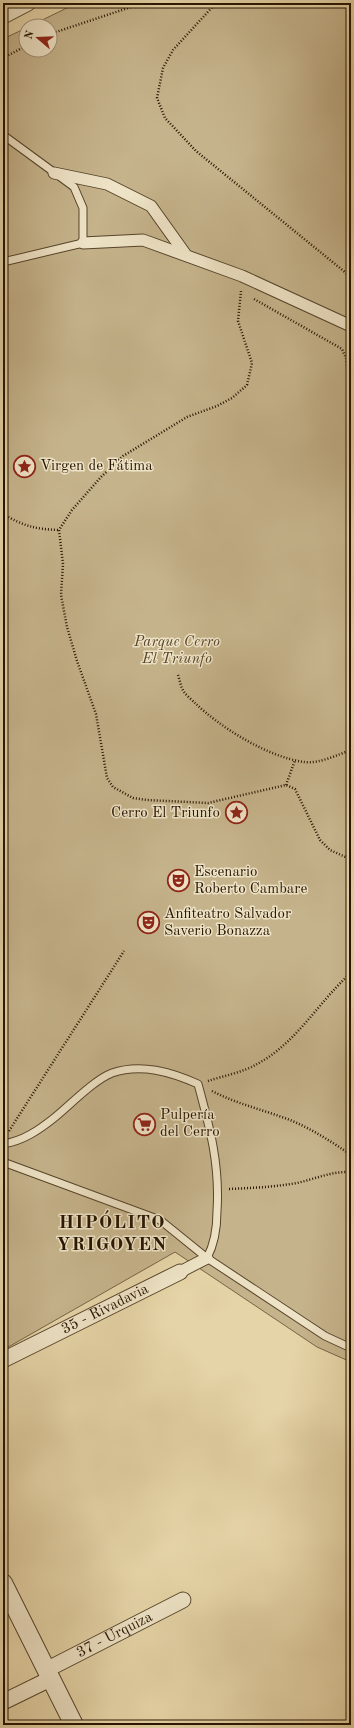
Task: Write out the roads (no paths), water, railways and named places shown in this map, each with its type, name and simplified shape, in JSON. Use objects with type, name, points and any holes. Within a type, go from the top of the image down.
[{"type":"street","points":[[3,16],[28,3]]},
{"type":"street","points":[[54,173],[108,184],[151,206],[186,255]]},
{"type":"street","points":[[83,243],[143,240],[242,276],[351,326]]},
{"type":"street","name":"35 - Rivadavia","points":[[3,1360],[207,1258]]},
{"type":"street","points":[[3,1583],[74,1725]]},
{"type":"street","name":"37 - Urquiza","points":[[3,1702],[48,1675],[183,1600]]},
{"type":"lane","points":[[3,135],[74,187],[83,208],[83,243],[3,262]]},
{"type":"lane","points":[[3,1144],[13,1143],[42,1128],[97,1083],[111,1074],[132,1069],[155,1069],[198,1084],[213,1139],[218,1190],[214,1246],[207,1258]]},
{"type":"lane","points":[[3,1162],[160,1220],[207,1258],[324,1336],[351,1348]]},
{"type":"place","name":"Virgen de Fátima","points":[[25,466]]},
{"type":"place","name":"Cerro El Triunfo","points":[[236,813]]},
{"type":"place","name":"Escenario Roberto Cambare","points":[[178,881]]},
{"type":"place","name":"Anfiteatro Salvador Saverio Bonazza","points":[[148,923]]},
{"type":"place","name":"Pulpería del Cerro","points":[[145,1124]]},
{"type":"district","name":"HIPÓLITO YRIGOYEN","points":[[112,1234]]},
{"type":"park label","name":"Parque Cerro El Triunfo","points":[[177,650]]}]
